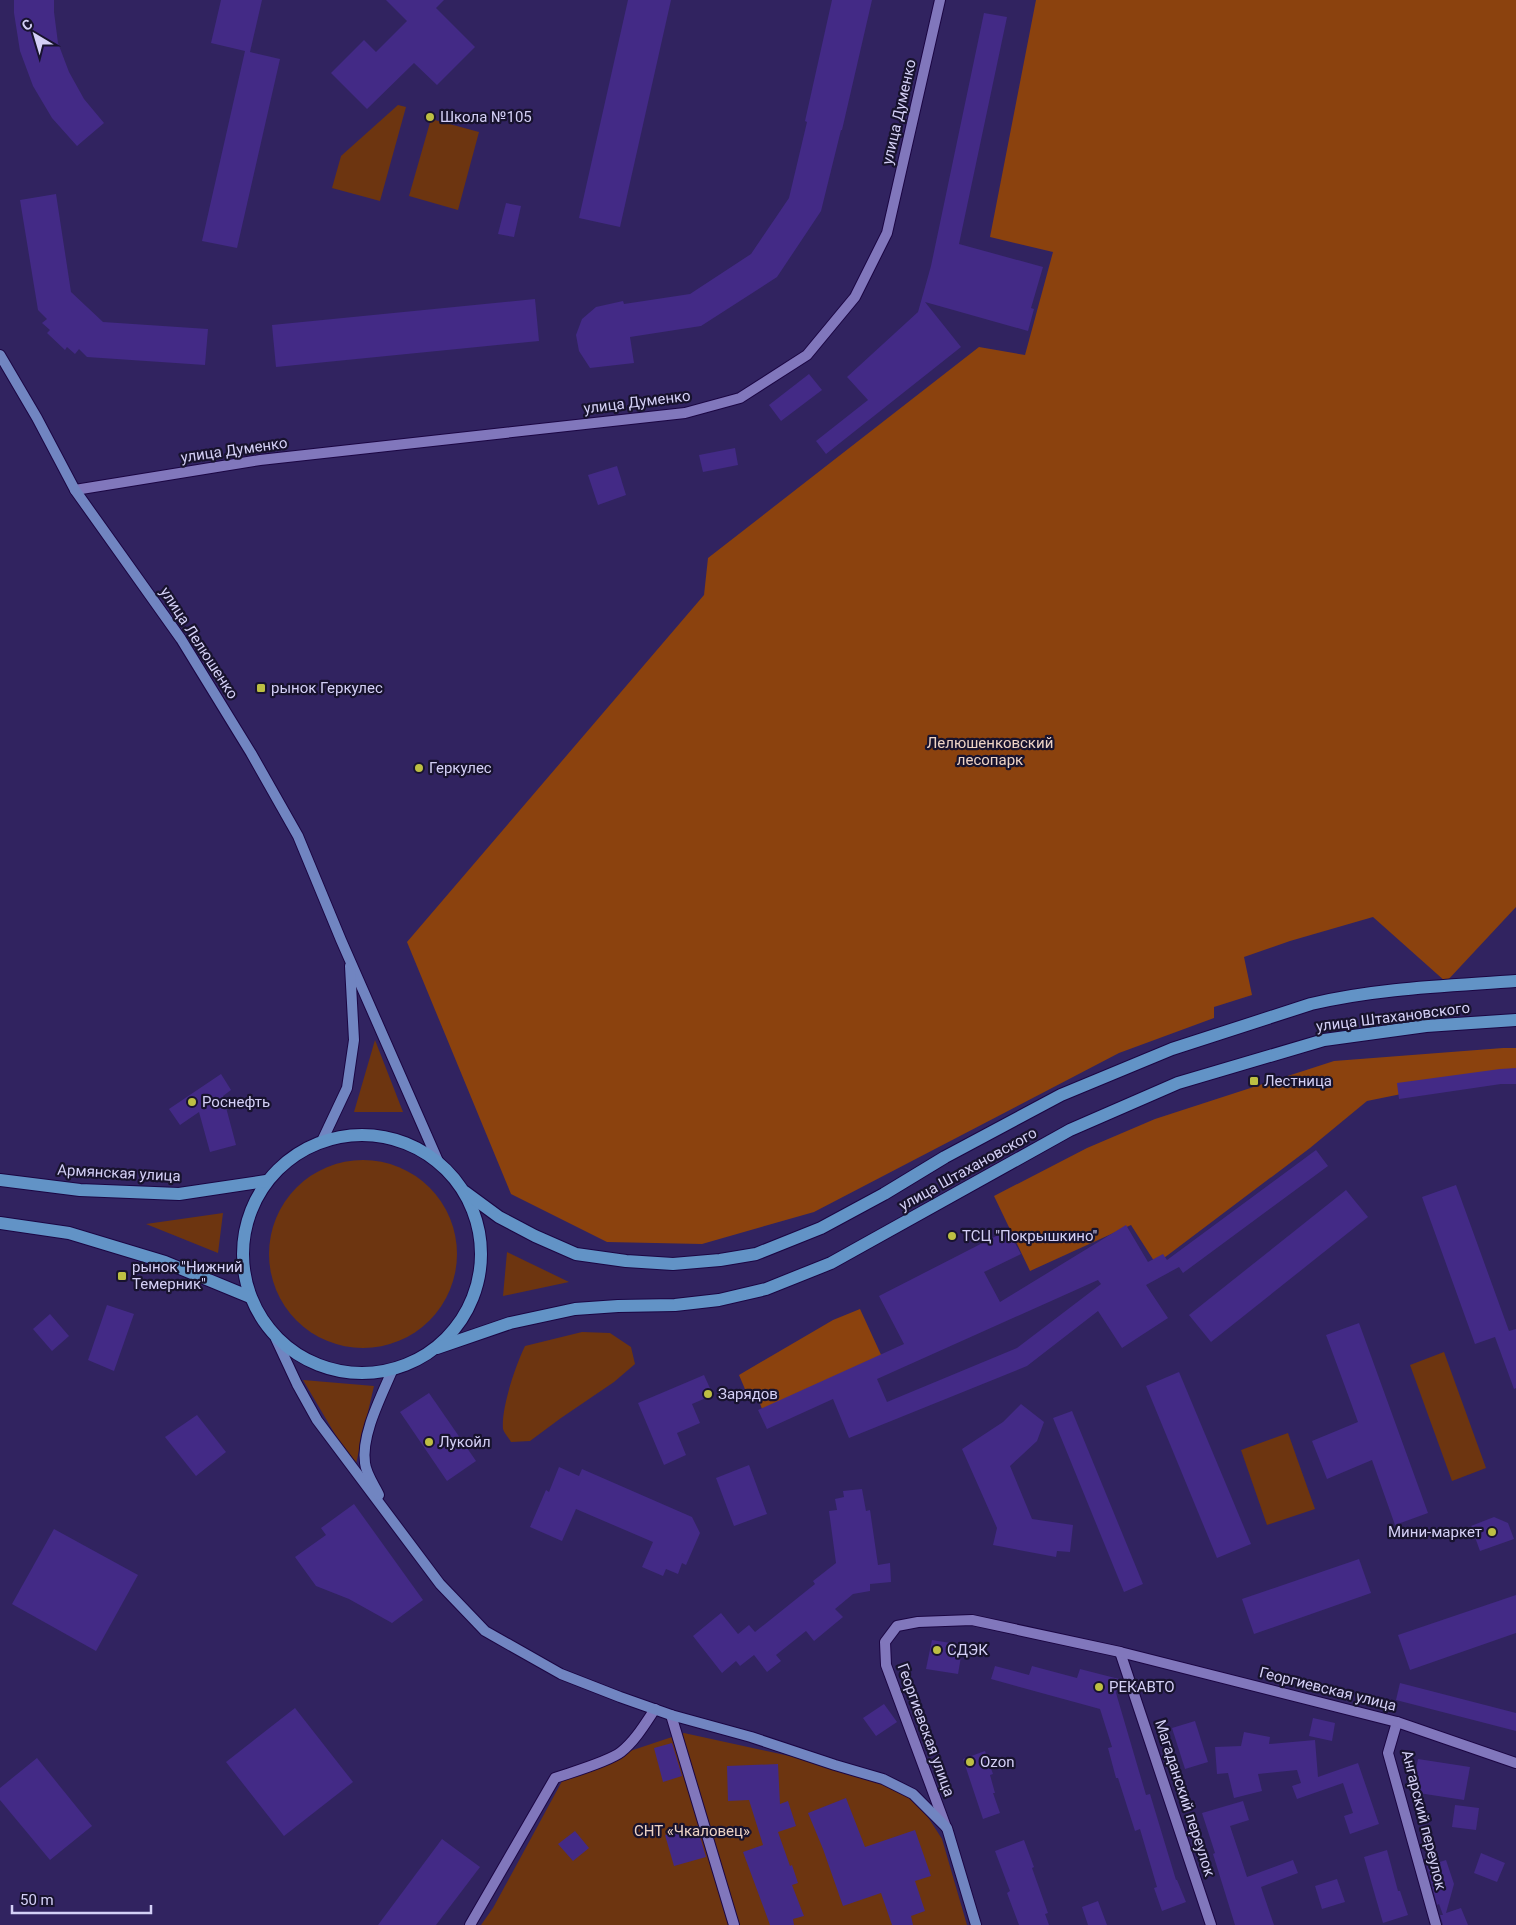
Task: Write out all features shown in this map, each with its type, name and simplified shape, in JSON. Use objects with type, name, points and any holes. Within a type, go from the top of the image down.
[{"type":"main road","name":"улица Штахановского","points":[[465,1192],[500,1217],[535,1236],[576,1254],[626,1261],[673,1264],[720,1260],[756,1254],[821,1228],[884,1194],[945,1157],[1061,1095],[1172,1049],[1311,1004],[1333,999],[1427,988],[1516,981]]},
{"type":"main road","name":"улица Штахановского","points":[[437,1348],[510,1323],[575,1309],[675,1305],[719,1300],[766,1290],[831,1263],[1070,1130],[1178,1083],[1324,1040],[1426,1026],[1516,1020]]},
{"type":"main road","points":[[371,1134],[409,1143],[438,1161],[465,1192],[481,1232],[481,1276],[466,1315],[437,1348],[392,1371],[353,1373],[316,1366],[276,1338],[250,1298],[242,1267],[243,1240],[250,1210],[266,1182],[286,1162],[322,1141],[346,1135],[371,1134]]},
{"type":"main road","name":"Армянская улица","points":[[0,1180],[80,1190],[179,1194],[266,1182]]},
{"type":"main road","points":[[0,1223],[69,1233],[113,1246],[165,1262],[250,1298]]},
{"type":"street","name":"улица Думенко","points":[[75,490],[260,460],[685,413],[740,398],[807,355],[855,297],[887,233],[940,0]]},
{"type":"street","name":"улица Лелюшенко","points":[[0,355],[75,490],[181,639],[251,753],[298,836],[349,960],[438,1161]]},
{"type":"street","points":[[322,1141],[347,1088],[354,1040],[349,960]]},
{"type":"street","points":[[276,1338],[297,1384],[317,1420],[389,1516]]},
{"type":"street","points":[[389,1516],[365,1465],[364,1449],[373,1416],[392,1371]]},
{"type":"street","name":"Георгиевская улица","points":[[389,1516],[440,1584],[484,1630],[562,1674],[655,1710],[750,1737],[883,1779],[912,1794],[946,1828]]},
{"type":"street","name":"Георгиевская улица","points":[[946,1828],[886,1665],[885,1642],[897,1626],[918,1622],[972,1620],[1120,1652],[1397,1722],[1516,1762]]},
{"type":"street","name":"Магаданский переулок","points":[[1120,1652],[1212,1925]]},
{"type":"street","points":[[470,1925],[555,1778],[620,1753],[637,1736],[655,1710]]},
{"type":"street","points":[[671,1715],[734,1925]]},
{"type":"street","name":"Ангарский переулок","points":[[1397,1722],[1388,1753],[1436,1925]]},
{"type":"street","points":[[946,1828],[976,1925]]},
{"type":"green space","name":"Лелюшенковский лесопарк","points":[[1036,0],[1516,0],[1516,907],[1446,982],[1373,917],[1290,941],[1244,957],[1252,995],[1214,1007],[1214,1018],[1119,1053],[814,1212],[702,1244],[607,1242],[511,1194],[407,942],[704,595],[708,558],[979,347],[1025,355],[1053,252],[990,237]]},
{"type":"green space","points":[[398,105],[406,107],[380,201],[332,188],[341,156]]},
{"type":"green space","points":[[431,119],[479,132],[458,210],[409,196]]},
{"type":"green space","points":[[375,1040],[403,1112],[354,1112]]},
{"type":"green space","points":[[1516,1048],[1516,1079],[1475,1079],[1367,1101],[1310,1148],[1156,1264],[1131,1225],[1030,1271],[994,1196],[1087,1148],[1155,1119],[1334,1061]]},
{"type":"green space","points":[[354,1160],[372,1160],[399,1167],[430,1187],[450,1218],[457,1245],[457,1263],[450,1290],[430,1321],[399,1341],[372,1348],[354,1348],[336,1344],[319,1337],[303,1327],[290,1314],[280,1298],[273,1281],[269,1263],[269,1245],[273,1227],[280,1210],[290,1194],[303,1181],[319,1171],[336,1164]]},
{"type":"green space","points":[[223,1213],[218,1253],[146,1224]]},
{"type":"green space","points":[[507,1252],[569,1282],[503,1296]]},
{"type":"green space","points":[[860,1309],[883,1359],[762,1409],[758,1398],[750,1401],[739,1375],[833,1320]]},
{"type":"green space","points":[[582,1332],[610,1333],[631,1347],[635,1364],[614,1382],[530,1441],[511,1442],[503,1429],[504,1410],[517,1364],[525,1346]]},
{"type":"green space","points":[[1444,1352],[1486,1468],[1452,1481],[1410,1365]]},
{"type":"green space","points":[[303,1380],[374,1386],[355,1468]]},
{"type":"green space","points":[[1288,1433],[1315,1509],[1267,1525],[1241,1450]]},
{"type":"green space","name":"СНТ «Чкаловец»","points":[[684,1733],[886,1777],[917,1800],[942,1839],[967,1925],[481,1925],[493,1908],[567,1772]]},
{"type":"building","points":[[14,0],[54,0],[58,43],[69,72],[84,99],[104,123],[77,146],[52,118],[33,86],[20,51],[14,13]]},
{"type":"building","points":[[221,0],[262,0],[250,52],[280,59],[237,248],[202,241],[245,51],[211,43]]},
{"type":"building","points":[[386,0],[444,0],[436,8],[475,47],[437,85],[414,63],[367,109],[331,73],[364,40],[376,52],[407,21]]},
{"type":"building","points":[[628,0],[671,0],[620,227],[579,218]]},
{"type":"building","points":[[832,0],[872,0],[821,211],[777,277],[701,326],[630,337],[634,363],[590,368],[579,351],[576,335],[582,319],[596,307],[623,301],[624,304],[690,294],[751,254],[789,198]]},
{"type":"building","points":[[984,13],[1007,17],[959,244],[1043,267],[1031,308],[1034,309],[1028,331],[925,302],[961,347],[826,454],[816,441],[868,400],[847,377],[918,312],[931,266]]},
{"type":"building","points":[[56,194],[71,292],[103,322],[208,329],[205,365],[87,357],[79,349],[75,354],[67,347],[65,350],[47,333],[50,330],[42,323],[47,319],[38,310],[20,200]]},
{"type":"building","points":[[506,203],[521,206],[514,237],[498,234]]},
{"type":"building","points":[[535,299],[539,341],[276,367],[272,325]]},
{"type":"building","points":[[809,374],[822,390],[781,421],[769,405]]},
{"type":"building","points":[[735,448],[738,465],[703,472],[699,455]]},
{"type":"building","points":[[617,466],[626,495],[598,505],[588,475]]},
{"type":"building","points":[[1516,1068],[1516,1084],[1501,1084],[1399,1099],[1397,1083]]},
{"type":"building","points":[[221,1074],[231,1090],[223,1096],[236,1145],[210,1152],[199,1112],[180,1125],[169,1109]]},
{"type":"building","points":[[1316,1150],[1328,1166],[1183,1273],[1179,1267],[1146,1285],[1168,1318],[1122,1348],[1098,1311],[1027,1366],[849,1438],[833,1399],[767,1429],[758,1410],[904,1344],[879,1296],[1008,1230],[1021,1254],[984,1272],[1000,1302],[1126,1225],[1148,1262],[1163,1254],[1167,1260]],"holes":[[[1098,1280],[1101,1284],[1017,1348],[887,1402],[877,1379]]]},
{"type":"building","points":[[1456,1185],[1509,1331],[1516,1329],[1516,1388],[1514,1389],[1495,1337],[1475,1344],[1422,1197]]},
{"type":"building","points":[[1346,1190],[1368,1217],[1211,1342],[1189,1315]]},
{"type":"building","points":[[107,1305],[134,1314],[114,1371],[88,1360]]},
{"type":"building","points":[[50,1314],[69,1336],[52,1351],[33,1329]]},
{"type":"building","points":[[1359,1323],[1428,1513],[1395,1525],[1372,1460],[1327,1479],[1312,1441],[1358,1422],[1326,1335]]},
{"type":"building","points":[[1179,1372],[1251,1544],[1217,1558],[1146,1386]]},
{"type":"building","points":[[704,1375],[713,1395],[692,1404],[700,1423],[677,1433],[686,1455],[664,1465],[638,1403]]},
{"type":"building","points":[[429,1393],[476,1461],[447,1481],[400,1412]]},
{"type":"building","points":[[1021,1404],[1044,1422],[1037,1441],[1010,1466],[1032,1519],[1073,1525],[1070,1552],[1057,1551],[1056,1557],[993,1545],[997,1528],[962,1449],[1003,1422]]},
{"type":"building","points":[[1072,1411],[1143,1584],[1124,1592],[1053,1418]]},
{"type":"building","points":[[197,1415],[226,1452],[196,1476],[165,1437]]},
{"type":"building","points":[[749,1465],[767,1514],[734,1526],[716,1478]]},
{"type":"building","points":[[559,1467],[579,1476],[582,1469],[692,1517],[700,1533],[686,1565],[682,1563],[678,1574],[666,1569],[663,1576],[642,1567],[653,1542],[576,1509],[562,1541],[530,1527],[546,1490],[549,1492]]},
{"type":"building","points":[[862,1489],[866,1511],[870,1510],[878,1565],[890,1563],[891,1582],[870,1584],[870,1591],[853,1594],[835,1609],[843,1617],[814,1641],[806,1631],[776,1655],[781,1661],[767,1672],[754,1655],[740,1666],[736,1661],[722,1673],[693,1636],[721,1613],[738,1634],[749,1625],[755,1632],[815,1584],[813,1581],[836,1563],[829,1511],[837,1510],[835,1499],[844,1497],[843,1491]]},
{"type":"building","points":[[354,1504],[423,1600],[392,1623],[349,1599],[316,1586],[295,1557],[326,1535],[321,1528]]},
{"type":"building","name":"Мини-маркет","points":[[1494,1517],[1508,1523],[1514,1539],[1480,1551],[1471,1526]]},
{"type":"building","points":[[54,1529],[138,1575],[96,1651],[12,1604]]},
{"type":"building","points":[[1359,1559],[1371,1593],[1254,1634],[1242,1599]]},
{"type":"building","points":[[1516,1595],[1516,1633],[1410,1670],[1398,1635]]},
{"type":"building","points":[[932,1640],[963,1645],[958,1674],[926,1669]]},
{"type":"building","points":[[995,1666],[1029,1675],[1032,1666],[1077,1678],[1080,1669],[1119,1679],[1116,1693],[1146,1795],[1150,1794],[1176,1880],[1186,1902],[1162,1911],[1154,1888],[1157,1887],[1140,1829],[1135,1831],[1118,1778],[1116,1778],[1108,1748],[1112,1747],[1100,1709],[991,1679]]},
{"type":"building","points":[[1400,1683],[1516,1713],[1516,1731],[1396,1700]]},
{"type":"building","points":[[884,1704],[897,1722],[876,1736],[863,1718]]},
{"type":"building","points":[[295,1708],[353,1782],[284,1836],[226,1762]]},
{"type":"building","points":[[1313,1718],[1335,1723],[1332,1741],[1309,1736]]},
{"type":"building","points":[[1195,1721],[1208,1762],[1185,1769],[1172,1728]]},
{"type":"building","points":[[1244,1732],[1270,1737],[1269,1744],[1315,1740],[1318,1777],[1358,1763],[1379,1824],[1350,1834],[1344,1816],[1353,1813],[1343,1783],[1297,1799],[1292,1786],[1301,1783],[1297,1770],[1258,1774],[1262,1791],[1234,1798],[1228,1773],[1217,1774],[1215,1747],[1241,1746]]},
{"type":"building","points":[[672,1743],[682,1776],[663,1782],[654,1748]]},
{"type":"building","points":[[985,1751],[993,1774],[990,1775],[995,1793],[993,1793],[1000,1813],[983,1819],[963,1759]]},
{"type":"building","points":[[37,1758],[92,1826],[50,1860],[0,1800],[0,1788]]},
{"type":"building","points":[[1418,1759],[1470,1767],[1464,1800],[1412,1792]]},
{"type":"building","points":[[778,1764],[780,1804],[788,1801],[796,1826],[778,1832],[798,1883],[792,1885],[804,1916],[793,1919],[794,1925],[770,1925],[743,1852],[763,1845],[749,1800],[728,1801],[727,1766]]},
{"type":"building","points":[[846,1798],[865,1847],[915,1830],[931,1876],[915,1881],[925,1911],[911,1916],[913,1925],[892,1925],[881,1893],[843,1906],[808,1813]]},
{"type":"building","points":[[1243,1801],[1249,1820],[1230,1826],[1247,1877],[1293,1860],[1298,1873],[1261,1887],[1274,1925],[1235,1925],[1202,1813]]},
{"type":"building","points":[[1455,1805],[1479,1808],[1476,1830],[1452,1827]]},
{"type":"building","points":[[697,1826],[706,1857],[674,1866],[665,1835]]},
{"type":"building","points":[[575,1831],[589,1848],[573,1861],[558,1844]]},
{"type":"building","points":[[442,1839],[480,1867],[436,1925],[378,1925]]},
{"type":"building","points":[[1024,1840],[1048,1913],[1045,1914],[1049,1925],[1019,1925],[1007,1893],[1010,1891],[995,1851]]},
{"type":"building","points":[[1387,1850],[1398,1891],[1400,1891],[1408,1915],[1383,1923],[1364,1857]]},
{"type":"building","points":[[1481,1853],[1505,1863],[1497,1882],[1474,1873]]},
{"type":"building","points":[[1446,1860],[1454,1884],[1446,1913],[1461,1908],[1468,1925],[1443,1925],[1440,1915],[1443,1915],[1439,1904],[1437,1905],[1427,1866]]},
{"type":"building","points":[[1337,1879],[1345,1902],[1322,1909],[1315,1886]]},
{"type":"building","points":[[1098,1901],[1107,1925],[1088,1925],[1082,1907]]},
{"type":"place","name":"Школа №105","points":[[430,117]]},
{"type":"place","name":"рынок Геркулес","points":[[261,688]]},
{"type":"place","name":"Геркулес","points":[[419,768]]},
{"type":"place","name":"Лестница","points":[[1254,1081]]},
{"type":"place","name":"Роснефть","points":[[192,1102]]},
{"type":"place","name":"ТСЦ \"Покрышкино\"","points":[[952,1236]]},
{"type":"place","name":"рынок \"Нижний Темерник\"","points":[[122,1276]]},
{"type":"place","name":"Зарядов","points":[[708,1394]]},
{"type":"place","name":"Лукойл","points":[[429,1442]]},
{"type":"place","name":"Мини-маркет","points":[[1492,1532]]},
{"type":"place","name":"СДЭК","points":[[937,1650]]},
{"type":"place","name":"РЕКАВТО","points":[[1099,1687]]},
{"type":"place","name":"Ozon","points":[[970,1762]]}]
